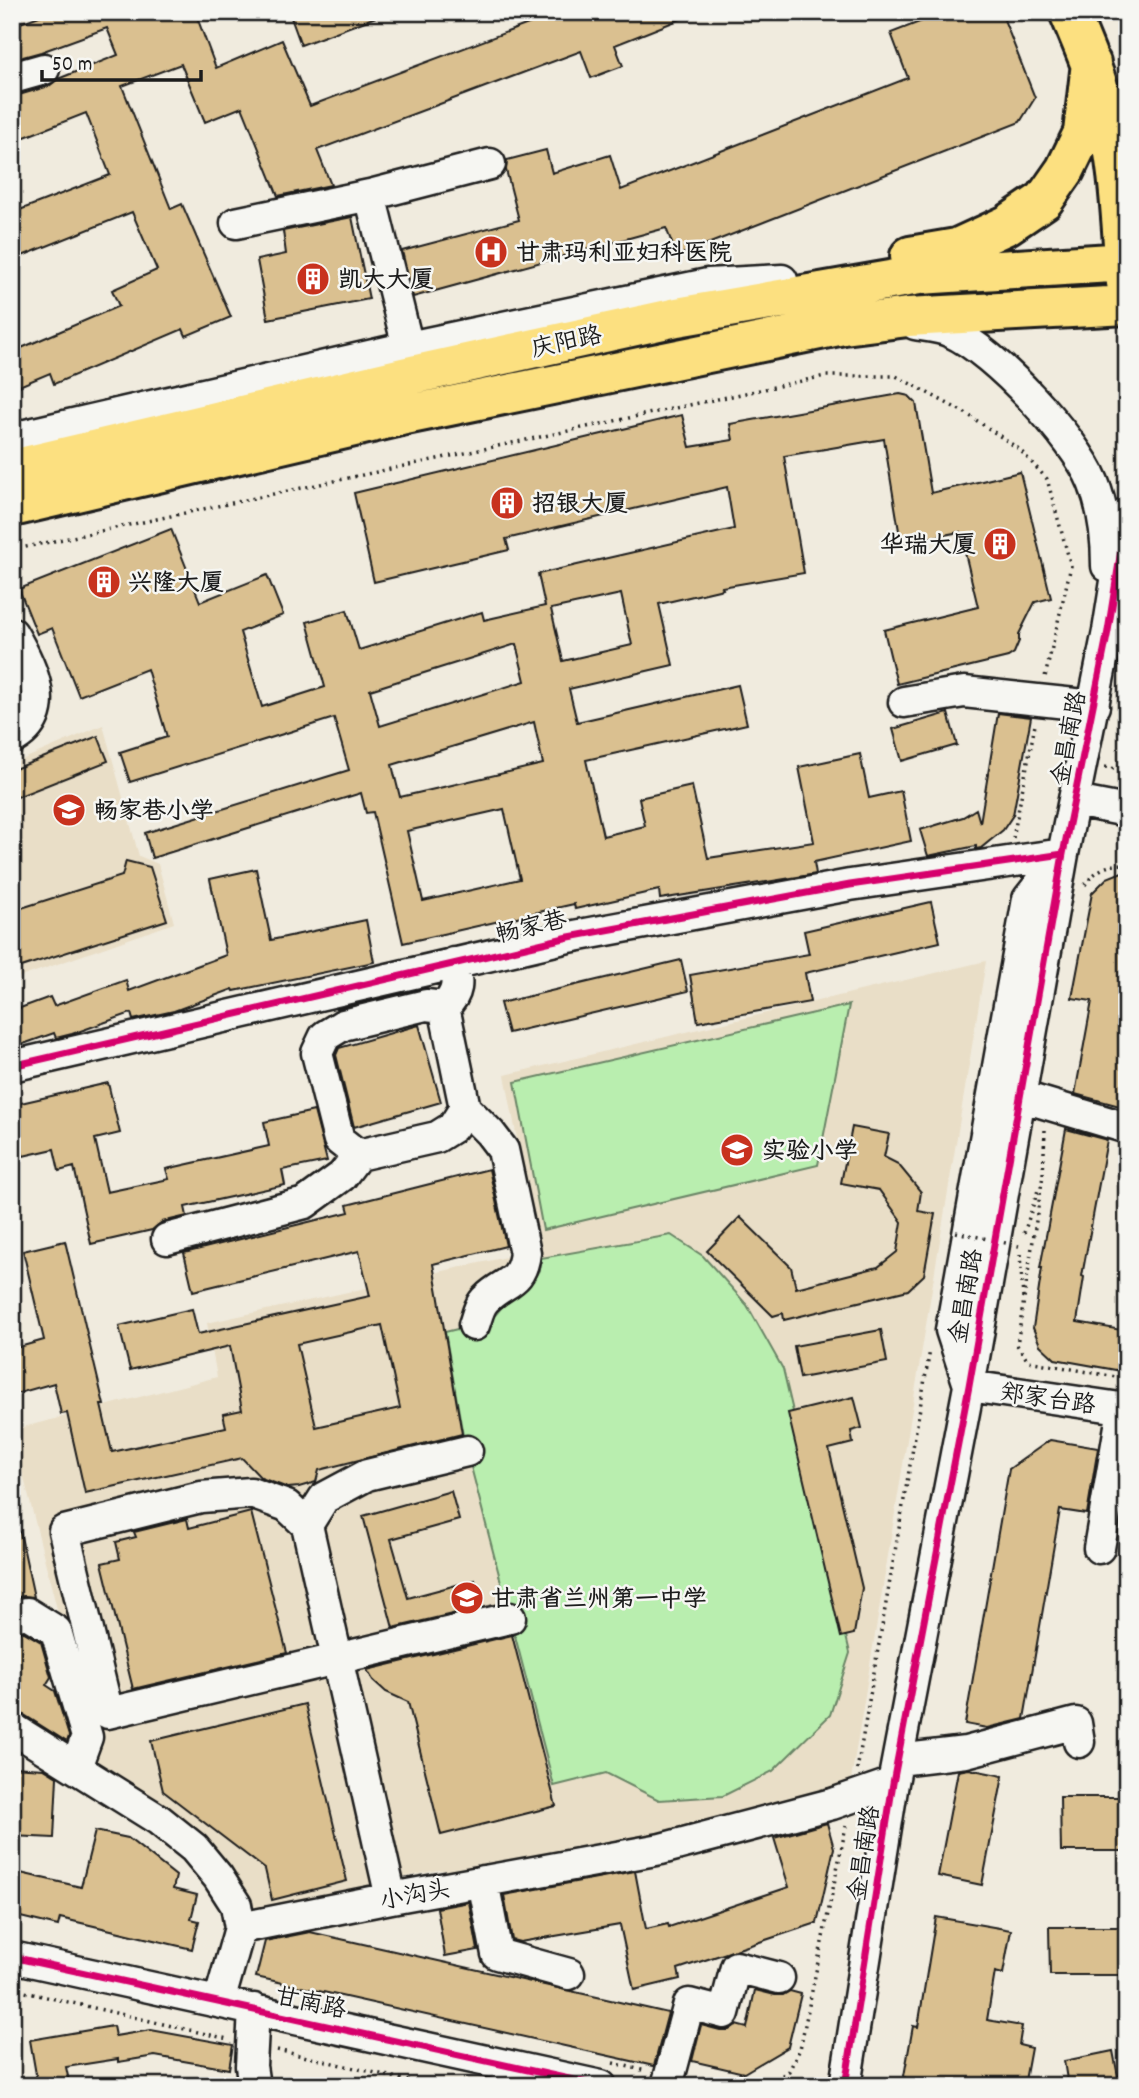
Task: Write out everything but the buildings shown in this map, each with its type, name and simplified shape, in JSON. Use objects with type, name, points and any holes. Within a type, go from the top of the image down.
[{"type":"main road","points":[[1069,12],[1117,126],[1118,184],[1126,275]]},
{"type":"main road","points":[[677,317],[782,280],[957,248],[1007,225],[1044,200],[1065,170],[1083,132],[1091,63]]},
{"type":"main road","name":"庆阳路","points":[[12,468],[403,377],[677,317],[919,275],[1126,275]]},
{"type":"main road","name":"庆阳路","points":[[12,507],[401,416],[844,325],[908,317],[1127,304]]},
{"type":"street","points":[[12,78],[44,69]]},
{"type":"street","points":[[236,223],[370,195],[490,164]]},
{"type":"street","points":[[370,195],[408,348]]},
{"type":"street","points":[[12,438],[408,348],[708,284],[782,280]]},
{"type":"street","points":[[844,325],[917,324],[951,331],[991,359],[1048,416],[1078,453],[1093,483],[1102,519],[1107,558],[1108,631]]},
{"type":"street","name":"金昌南路","points":[[845,2086],[895,1771],[969,1386],[1033,1100],[1063,854],[1094,706],[1127,513]]},
{"type":"street","points":[[1108,631],[1127,584]]},
{"type":"street","points":[[12,633],[30,664],[37,692],[34,718],[23,733],[12,739]]},
{"type":"street","points":[[904,702],[964,692],[1094,706]]},
{"type":"street","points":[[1075,801],[1127,811]]},
{"type":"street","name":"金昌南路","points":[[969,1386],[951,1330],[957,1296],[1028,899],[1063,854]]},
{"type":"street","name":"畅家巷","points":[[12,1066],[569,937],[837,888],[1063,854]]},
{"type":"street","points":[[358,1155],[339,1140],[317,1054],[325,1036],[343,1025],[426,1005],[444,1007],[454,998],[458,984],[453,963]]},
{"type":"street","points":[[444,1007],[465,1108],[503,1150],[525,1253],[523,1269],[509,1283],[484,1300],[474,1325]]},
{"type":"street","points":[[1033,1100],[1127,1128]]},
{"type":"street","points":[[167,1239],[305,1203],[342,1176],[358,1155],[437,1137],[453,1127],[465,1108]]},
{"type":"street","name":"郑家台路","points":[[969,1386],[1125,1409]]},
{"type":"street","points":[[1099,1548],[1125,1409]]},
{"type":"street","points":[[307,1525],[324,1498],[368,1475],[467,1451]]},
{"type":"street","points":[[275,1502],[342,1488]]},
{"type":"street","points":[[391,1898],[338,1659],[307,1525],[287,1506],[251,1493],[201,1497],[64,1531],[108,1713],[338,1659],[510,1618]]},
{"type":"street","points":[[12,1616],[27,1614],[56,1631],[88,1737],[76,1767]]},
{"type":"street","name":"小沟头","points":[[240,1928],[483,1881],[543,1865],[661,1849],[852,1797],[895,1771],[1076,1723],[1079,1742]]},
{"type":"street","points":[[12,1728],[159,1820],[194,1848],[218,1877],[236,1905],[240,1928],[219,2002]]},
{"type":"street","points":[[483,1881],[497,1954],[569,1974]]},
{"type":"street","name":"甘南路","points":[[12,1957],[601,2086]]},
{"type":"street","points":[[667,2086],[689,2004],[724,2013],[736,1967],[779,1978]]},
{"type":"street","points":[[254,2010],[251,2066],[254,2086]]},
{"type":"path","points":[[1112,12],[1127,47]]},
{"type":"path","points":[[12,550],[825,376],[895,376],[967,414],[1018,449],[1047,479],[1070,566],[1008,862]]},
{"type":"path","points":[[1082,892],[1095,872],[1112,864],[1127,864]]},
{"type":"path","points":[[1033,1100],[1043,1175],[1017,1345],[1028,1362],[1127,1379]]},
{"type":"path","points":[[1023,1234],[1043,1175]]},
{"type":"path","points":[[956,1232],[1019,1246],[1024,1307]]},
{"type":"path","points":[[764,2086],[789,2071],[800,2049],[852,1797],[930,1350]]},
{"type":"path","points":[[12,1989],[432,2086]]},
{"type":"shaded area","name":"畅家巷小学","points":[[103,725],[139,856],[158,864],[174,923],[12,980],[12,764]]},
{"type":"shaded area","name":"甘肃省兰州第一中学","points":[[986,961],[850,1786],[673,1836],[482,1870],[438,1870],[253,1910],[191,1830],[95,1760],[12,1430],[217,1377],[207,1323],[538,1250],[505,1075]]},
{"type":"green space","points":[[849,1005],[818,1165],[543,1230],[515,1082]]},
{"type":"green space","points":[[671,1235],[703,1256],[747,1305],[783,1369],[850,1653],[830,1715],[773,1771],[723,1796],[659,1800],[606,1773],[554,1786],[463,1436],[445,1332],[490,1321],[531,1283],[541,1267],[541,1258]]},
{"type":"cycle path","points":[[845,2086],[893,1783],[969,1386],[1063,854],[1108,631],[1127,513]]},
{"type":"cycle path","points":[[12,1066],[569,937],[850,885],[1063,854]]},
{"type":"cycle path","points":[[12,1957],[601,2086]]},
{"type":"place","name":"甘肃玛利亚妇科医院","points":[[491,252]]},
{"type":"place","name":"凯大大厦","points":[[313,279]]},
{"type":"place","name":"招银大厦","points":[[507,503]]},
{"type":"place","name":"华瑞大厦","points":[[1000,544]]},
{"type":"place","name":"兴隆大厦","points":[[104,582]]},
{"type":"place","name":"畅家巷小学","points":[[69,810]]},
{"type":"place","name":"实验小学","points":[[737,1150]]},
{"type":"place","name":"甘肃省兰州第一中学","points":[[467,1598]]}]
